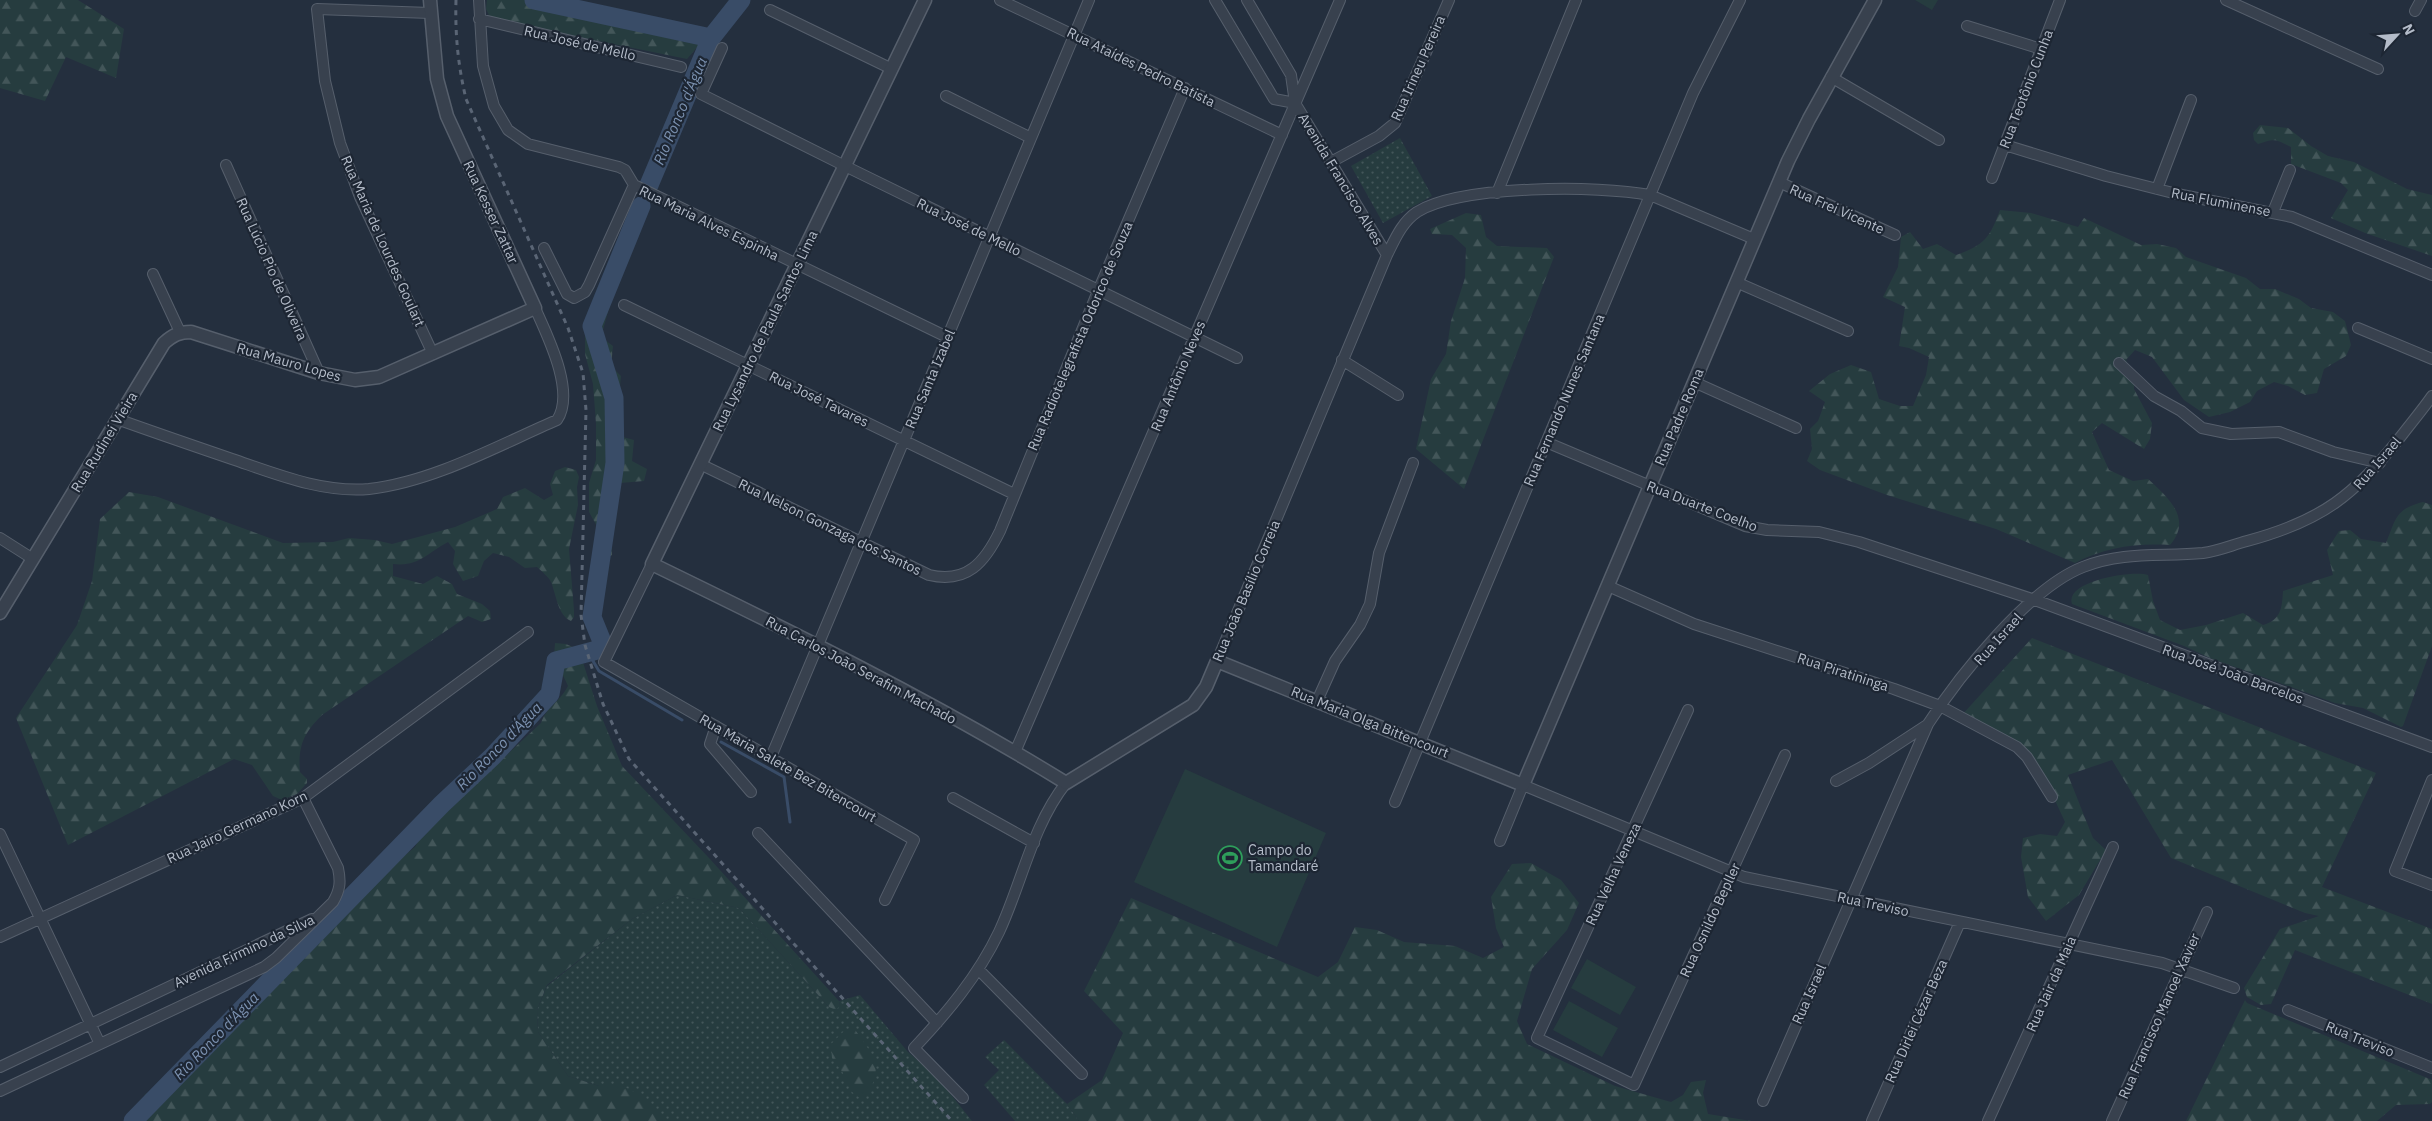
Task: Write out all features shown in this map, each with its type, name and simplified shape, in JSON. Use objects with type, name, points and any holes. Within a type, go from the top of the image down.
[{"type":"street","points":[[479,0],[479,19],[486,79],[494,106],[508,130],[528,144],[619,167],[625,170],[634,185],[589,285],[579,296],[574,298],[567,294],[544,248]]},
{"type":"street","name":"Rua Lysandro de Paula Santos Lima","points":[[604,662],[925,0]]},
{"type":"street","name":"Rua Ataídes Pedro Batista","points":[[1000,0],[1282,135]]},
{"type":"street","name":"Rua Santa Izabel","points":[[771,757],[1089,0]]},
{"type":"street","name":"Avenida Francisco Alves","points":[[1247,0],[1291,75],[1295,103],[1387,255]]},
{"type":"street","name":"Rua Antônio Neves","points":[[1015,752],[1340,0]]},
{"type":"street","name":"Rua Irineu Pereira","points":[[1330,162],[1379,136],[1395,123],[1449,0]]},
{"type":"street","points":[[1497,193],[1576,0]]},
{"type":"street","name":"Rua Fernando Nunes Santana","points":[[1395,802],[1693,94],[1740,0]]},
{"type":"street","name":"Rua Padre Roma","points":[[1500,841],[1779,182],[1831,77],[1874,0]]},
{"type":"street","name":"Rua Teotônio Cunha","points":[[1992,178],[2060,0]]},
{"type":"street","points":[[2226,0],[2378,68]]},
{"type":"street","points":[[2414,11],[2421,0]]},
{"type":"street","name":"Avenida Francisco Alves","points":[[1219,2],[1274,100],[1295,103]]},
{"type":"street","name":"Rua Maria de Lourdes Goulart","points":[[430,6],[317,9],[325,81],[340,143],[360,197],[433,354]]},
{"type":"street","name":"Rua Kesser Zattar","points":[[117,419],[297,480],[330,487],[367,489],[396,484],[440,471],[557,420],[562,412],[564,398],[561,376],[535,308],[447,116],[437,79],[430,6]]},
{"type":"street","points":[[770,10],[892,70]]},
{"type":"street","name":"Rua José de Mello","points":[[479,19],[681,67]]},
{"type":"street","points":[[1968,26],[2041,49]]},
{"type":"street","name":"Rua José de Mello","points":[[722,48],[701,94],[1098,291],[1238,358]]},
{"type":"street","points":[[1831,77],[1939,140]]},
{"type":"street","name":"Rua Radiotelegrafista Odorico de Souza","points":[[963,574],[980,562],[994,544],[1098,291],[1185,88]]},
{"type":"street","points":[[946,96],[1031,138]]},
{"type":"street","points":[[2157,189],[2191,100]]},
{"type":"street","name":"Rua Fluminense","points":[[2005,145],[2106,176],[2157,189],[2292,217],[2432,275]]},
{"type":"street","name":"Rua Lúcio Pio de Oliveira","points":[[226,165],[319,373]]},
{"type":"street","points":[[2273,212],[2290,170]]},
{"type":"street","name":"Rua Frei Vicente","points":[[1779,182],[1895,235]]},
{"type":"street","name":"Rua Maria Alves Espinha","points":[[634,185],[796,266],[947,337]]},
{"type":"street","name":"Rua João Basílio Correia","points":[[963,1098],[914,1048],[937,1023],[978,969],[999,931],[1049,809],[1066,783],[1188,709],[1206,687],[1342,360],[1387,255],[1402,227],[1417,212],[1453,199],[1497,193],[1574,189],[1650,194],[1754,239]]},
{"type":"street","points":[[153,274],[180,332]]},
{"type":"street","points":[[1736,282],[1848,331]]},
{"type":"street","name":"Rua José Tavares","points":[[624,304],[1014,494]]},
{"type":"street","name":"Rua Mauro Lopes","points":[[180,332],[191,332],[319,373],[339,378],[367,380],[395,372],[535,308]]},
{"type":"street","points":[[2358,328],[2432,359]]},
{"type":"street","name":"Rua Rudinei Vieira","points":[[0,613],[164,343],[180,332]]},
{"type":"street","points":[[1342,360],[1398,395]]},
{"type":"street","points":[[2119,363],[2154,396],[2181,411],[2202,428],[2231,434],[2279,432],[2334,452],[2380,463]]},
{"type":"street","points":[[1694,382],[1796,428]]},
{"type":"street","name":"Rua Israel","points":[[1762,1101],[1928,724],[1940,706],[2006,627],[2035,600],[2068,575],[2110,559],[2145,554],[2204,553],[2265,536],[2311,518],[2348,495],[2380,463],[2432,396]]},
{"type":"street","name":"Rua Duarte Coelho","points":[[1546,442],[1756,529],[1806,531],[1837,536],[2035,600]]},
{"type":"street","points":[[1317,701],[1335,661],[1360,625],[1370,604],[1379,553],[1413,463]]},
{"type":"street","name":"Rua Nelson Gonzaga dos Santos","points":[[700,464],[929,575],[951,578],[963,574]]},
{"type":"street","points":[[0,538],[33,559]]},
{"type":"street","name":"Rua Carlos João Serafim Machado","points":[[652,564],[818,645],[1015,752],[1066,783]]},
{"type":"street","name":"Rua Piratininga","points":[[1608,586],[1694,624],[1894,689],[1940,706],[2017,747],[2027,757],[2052,797]]},
{"type":"street","name":"Rua José João Barcelos","points":[[2035,600],[2432,747]]},
{"type":"street","name":"Rua Jairo Germano Korn","points":[[0,937],[303,798],[528,632]]},
{"type":"street","name":"Rua Maria Olga Bittencourt","points":[[1217,661],[1523,785]]},
{"type":"street","name":"Rua Maria Salete Bez Bitencourt","points":[[604,662],[914,840],[885,900]]},
{"type":"street","name":"Rua Velha Veneza","points":[[1634,1085],[1537,1038],[1688,710]]},
{"type":"street","points":[[1836,781],[1876,759],[1928,724]]},
{"type":"street","points":[[716,726],[710,744],[751,792]]},
{"type":"street","name":"Rua Osnildo Bepller","points":[[1634,1085],[1785,755]]},
{"type":"street","points":[[2432,780],[2395,871],[2432,885]]},
{"type":"street","name":"Rua Treviso","points":[[1523,785],[1731,872],[2181,968],[2234,988]]},
{"type":"street","points":[[303,798],[335,861],[340,880],[339,892],[333,902],[320,916]]},
{"type":"street","points":[[953,798],[1034,842]]},
{"type":"street","points":[[758,833],[937,1023]]},
{"type":"street","points":[[0,834],[100,1044]]},
{"type":"street","name":"Rua Jair da Maia","points":[[1988,1121],[2113,847]]},
{"type":"street","name":"Rua Francisco Manoel Xavier","points":[[2112,1121],[2207,912]]},
{"type":"street","name":"Avenida Firmino da Silva","points":[[0,1067],[320,916]]},
{"type":"street","name":"Avenida Firmino da Silva","points":[[0,1090],[264,967],[320,916]]},
{"type":"street","name":"Rua Dirlei Cézar Beza","points":[[1872,1121],[1960,922]]},
{"type":"street","points":[[978,969],[1082,1074]]},
{"type":"street","name":"Rua Treviso","points":[[2288,1010],[2432,1068]]},
{"type":"green space","points":[[0,0],[78,0],[124,29],[116,78],[66,57],[45,101],[0,88]]},
{"type":"green space","points":[[487,0],[573,0],[687,27],[699,45],[687,59],[491,19],[486,9]]},
{"type":"green space","points":[[1915,0],[1938,0],[1932,10]]},
{"type":"green space","points":[[2260,125],[2288,128],[2311,146],[2328,156],[2354,162],[2407,189],[2432,195],[2432,256],[2365,233],[2331,218],[2348,190],[2341,183],[2291,164],[2291,147],[2275,140],[2258,144],[2254,140],[2253,133]]},
{"type":"green space","points":[[1400,138],[1432,196],[1383,223],[1351,166]]},
{"type":"green space","points":[[634,210],[640,218],[619,272],[601,337],[613,346],[611,366],[621,376],[617,415],[619,436],[634,440],[632,461],[647,469],[644,481],[620,483],[613,500],[617,510],[612,521],[612,555],[605,559],[597,549],[599,530],[589,512],[589,483],[596,460],[596,424],[593,384],[585,354],[585,322]]},
{"type":"green space","points":[[2000,210],[2031,213],[2078,227],[2084,218],[2141,245],[2157,244],[2176,248],[2186,257],[2246,278],[2260,289],[2275,289],[2299,299],[2311,308],[2333,312],[2345,321],[2351,345],[2346,356],[2324,369],[2317,393],[2305,395],[2288,386],[2274,382],[2257,391],[2250,402],[2230,412],[2209,417],[2184,400],[2152,357],[2135,350],[2126,360],[2134,377],[2134,389],[2152,423],[2150,439],[2144,449],[2102,423],[2092,432],[2109,470],[2133,481],[2148,479],[2170,501],[2178,517],[2179,526],[2170,545],[2121,547],[2098,553],[2075,563],[1996,529],[1887,495],[1820,470],[1807,461],[1812,449],[1810,429],[1818,421],[1825,402],[1809,391],[1830,374],[1851,365],[1871,372],[1879,399],[1900,406],[1913,406],[1926,375],[1929,357],[1909,348],[1899,346],[1905,307],[1883,297],[1898,267],[1901,237],[1910,232],[1923,249],[1937,244],[1956,255],[1974,248],[1985,239],[1993,227]]},
{"type":"green space","points":[[1466,213],[1481,215],[1486,237],[1497,246],[1547,248],[1554,257],[1464,489],[1416,449],[1431,379],[1446,354],[1451,321],[1465,278],[1466,248],[1452,235],[1432,234],[1430,229]]},
{"type":"green space","points":[[565,467],[576,470],[579,477],[577,487],[578,505],[569,549],[574,610],[574,617],[571,621],[560,610],[551,582],[547,576],[537,567],[525,568],[509,557],[493,553],[484,561],[478,576],[463,581],[453,564],[455,551],[448,542],[416,561],[393,564],[393,576],[423,584],[437,576],[452,584],[457,594],[482,604],[490,611],[491,619],[482,622],[468,616],[322,715],[310,728],[303,741],[300,755],[300,772],[307,779],[307,783],[297,794],[282,800],[273,796],[252,765],[234,759],[68,845],[16,718],[77,625],[92,581],[100,519],[129,492],[158,497],[283,543],[333,542],[349,538],[375,540],[392,544],[455,527],[497,509],[503,497],[525,488],[544,500],[553,495],[550,484],[555,471]]},
{"type":"green space","points":[[2423,502],[2432,505],[2432,646],[2403,726],[2401,727],[2363,708],[2335,703],[2210,658],[2184,646],[2072,604],[2072,596],[2078,589],[2089,583],[2115,576],[2140,574],[2148,575],[2153,601],[2160,620],[2180,630],[2206,625],[2243,613],[2263,625],[2277,617],[2282,603],[2283,591],[2333,575],[2327,550],[2339,531],[2350,530],[2361,539],[2386,543],[2398,516],[2407,508]]},
{"type":"green space","points":[[2032,638],[2376,773],[2322,887],[2432,929],[2432,1004],[2295,950],[2271,1004],[2261,1005],[2247,997],[2244,988],[2280,929],[2319,916],[2305,913],[2171,858],[2112,760],[2068,775],[2093,838],[2106,850],[2079,895],[2046,921],[2028,897],[2021,857],[2023,838],[2040,834],[2057,836],[2065,822],[2053,796],[2028,754],[1961,716]]},
{"type":"green space","points":[[555,643],[566,644],[579,650],[597,706],[622,766],[709,858],[839,1001],[840,1006],[836,1010],[829,1007],[739,908],[677,895],[632,919],[547,985],[537,1010],[538,1032],[568,1076],[599,1086],[623,1086],[645,1098],[663,1121],[126,1121],[139,1118],[145,1094],[163,1087],[183,1059],[226,1019],[241,1011],[276,966],[296,959],[350,901],[415,847],[422,834],[541,723],[546,712],[561,697],[568,686],[554,656]]},
{"type":"green space","name":"Campo do Tamandaré","points":[[1185,769],[1326,833],[1277,947],[1134,882]]},
{"type":"green space","points":[[1531,863],[1561,880],[1579,903],[1567,930],[1532,969],[1517,1021],[1527,1044],[1615,1086],[1671,1102],[1683,1095],[1691,1082],[1706,1080],[1703,1093],[1708,1114],[1751,1121],[1079,1121],[1067,1104],[1102,1080],[1123,1033],[1084,991],[1131,898],[1318,977],[1338,962],[1355,927],[1377,930],[1404,942],[1455,946],[1483,958],[1504,947],[1496,928],[1491,897],[1512,864]]},
{"type":"green space","points":[[677,895],[739,908],[829,1007],[840,1006],[839,1001],[860,995],[908,1052],[937,1077],[972,1121],[663,1121],[623,1086],[599,1086],[568,1076],[538,1032],[537,1010],[547,986],[632,919]]},
{"type":"green space","points":[[1587,959],[1636,987],[1620,1015],[1571,988]]},
{"type":"green space","points":[[2245,1000],[2247,1003],[2432,1080],[2432,1102],[2430,1104],[2396,1105],[2377,1121],[2186,1121]]},
{"type":"green space","points":[[1569,1001],[1618,1028],[1602,1057],[1553,1030]]},
{"type":"green space","points":[[853,1027],[871,1054],[876,1070],[870,1089],[863,1100],[852,1092],[843,1073],[832,1058],[831,1044],[844,1031]]},
{"type":"green space","points":[[1004,1040],[1067,1104],[1079,1121],[1015,1121],[984,1085],[999,1070],[985,1057]]},
{"type":"waterway","points":[[534,0],[711,38]]},
{"type":"waterway","name":"Rio Ronco d'Água","points":[[649,185],[711,38],[741,0]]},
{"type":"waterway","name":"Rio Ronco d'Água","points":[[133,1121],[442,804],[493,756],[550,694],[556,661],[597,650],[603,644],[592,617],[615,463],[614,398],[592,326],[641,206]]},
{"type":"waterway","points":[[597,650],[593,661],[599,671],[682,720]]},
{"type":"waterway","points":[[721,742],[784,777],[790,822]]},
{"type":"railway","points":[[456,0],[458,50],[466,99],[568,328],[583,373],[586,410],[581,615],[585,645],[603,704],[629,759],[952,1121]]},
{"type":"place","name":"Campo do Tamandaré","points":[[1230,858]]}]
